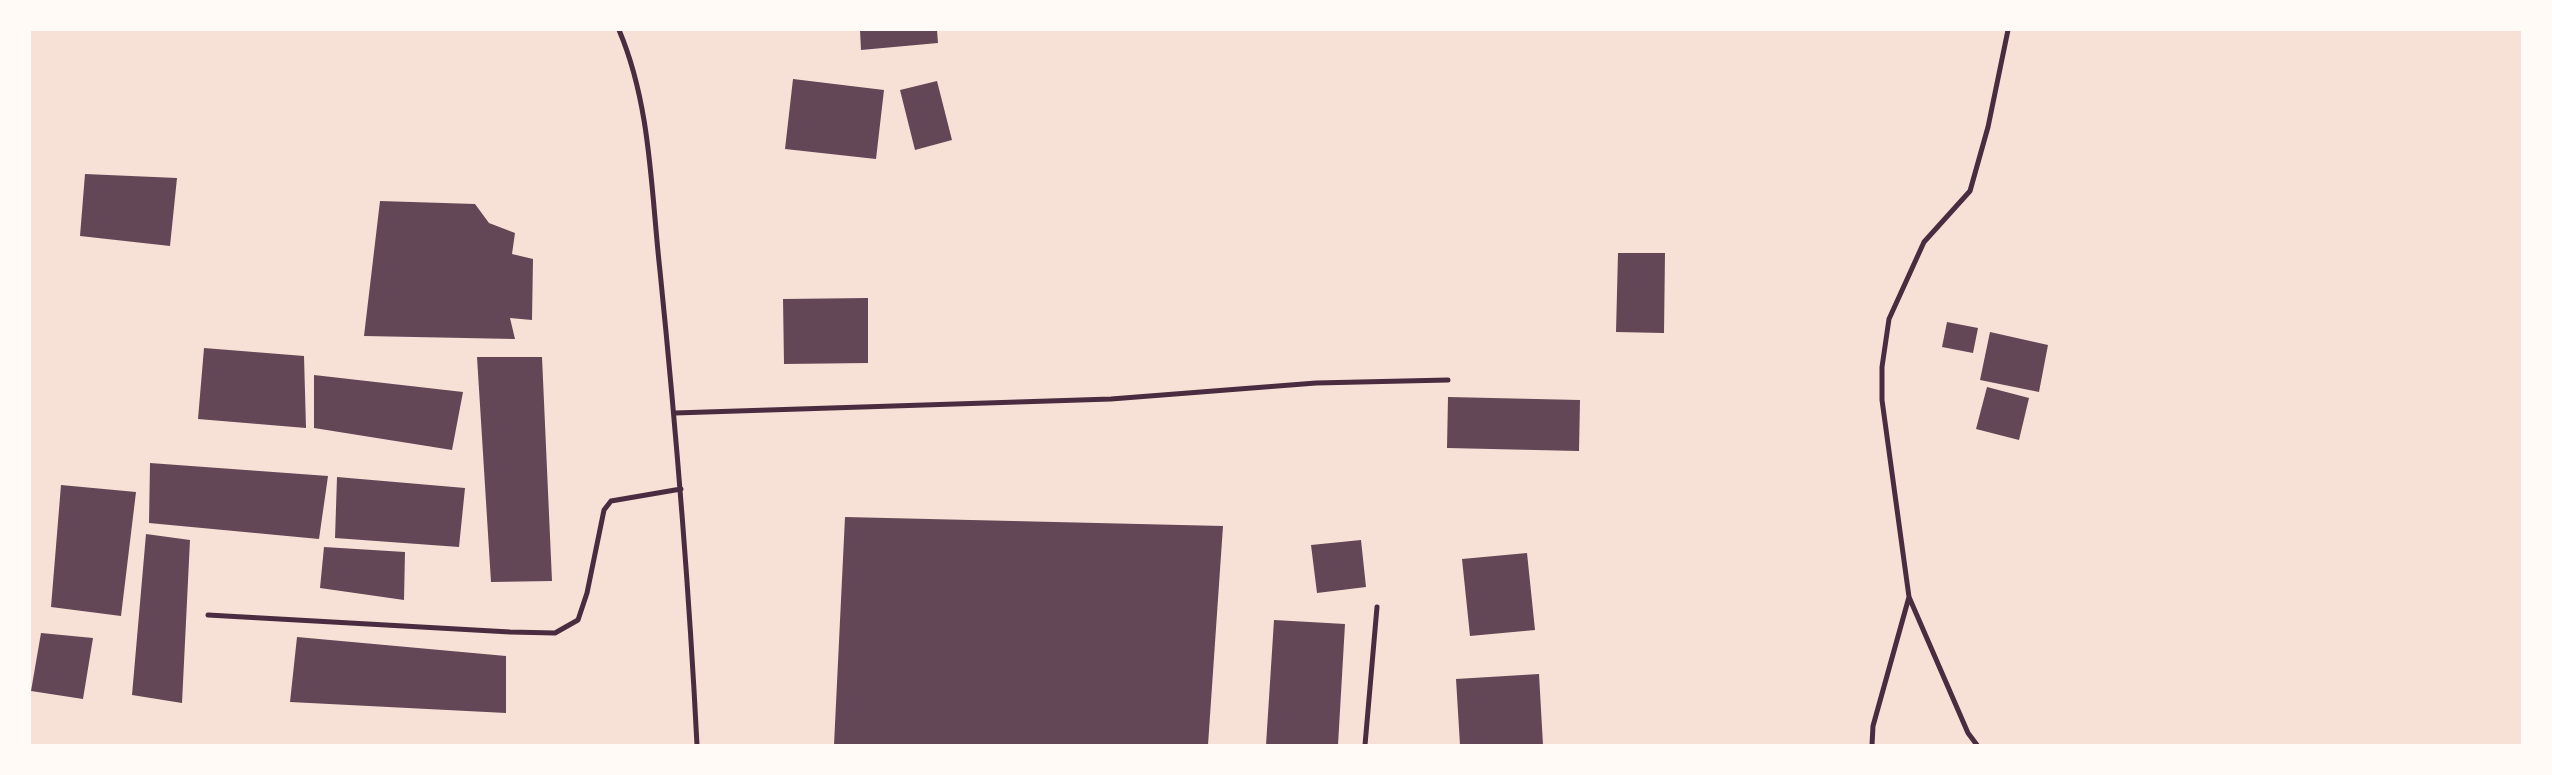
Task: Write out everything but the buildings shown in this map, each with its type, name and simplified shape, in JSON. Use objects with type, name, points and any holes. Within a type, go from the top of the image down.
[{"type":"street","points":[[619,30],[630,54],[643,108],[675,413],[697,745]]},
{"type":"street","points":[[1977,745],[1968,733],[1909,597],[1882,400],[1884,341],[1889,319],[1924,242],[1970,191],[1988,127],[2008,30]]},
{"type":"street","points":[[675,413],[1111,399],[1307,384],[1448,380]]},
{"type":"street","points":[[208,615],[500,632],[555,633],[578,620],[588,593],[604,510],[611,501],[681,489]]},
{"type":"street","points":[[1872,745],[1873,726],[1909,597]]},
{"type":"street","points":[[1365,745],[1377,607]]}]
